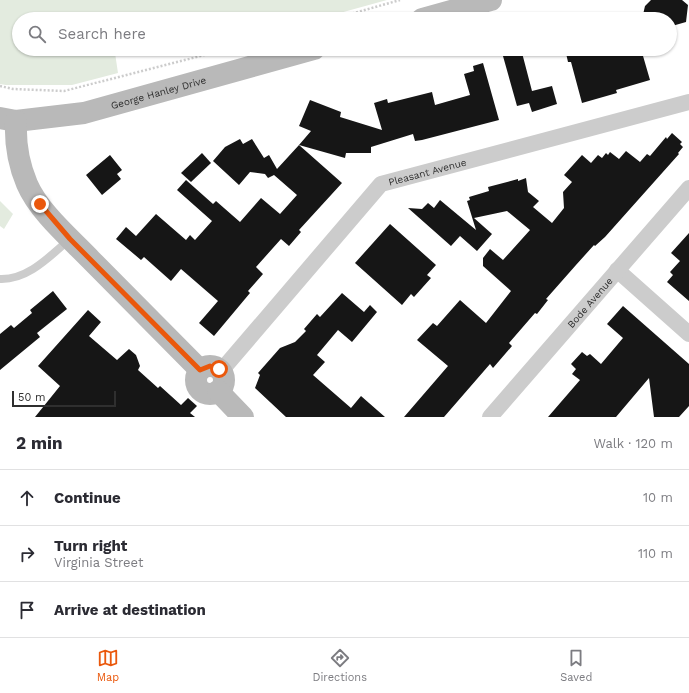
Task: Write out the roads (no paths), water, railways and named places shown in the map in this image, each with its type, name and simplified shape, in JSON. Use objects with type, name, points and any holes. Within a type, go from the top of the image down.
[{"type":"main road","points":[[447,12],[491,0]]},
{"type":"main road","name":"George Hanley Drive","points":[[8,120],[84,113],[289,56]]},
{"type":"main road","points":[[8,120],[27,185],[40,204],[70,239],[213,378],[243,417]]},
{"type":"street","name":"Pleasant Avenue","points":[[213,378],[381,184],[689,102]]},
{"type":"street","name":"Bode Avenue","points":[[490,417],[689,188]]},
{"type":"street","points":[[617,270],[689,334]]},
{"type":"lane","points":[[0,279],[15,277],[38,266],[70,239]]}]
